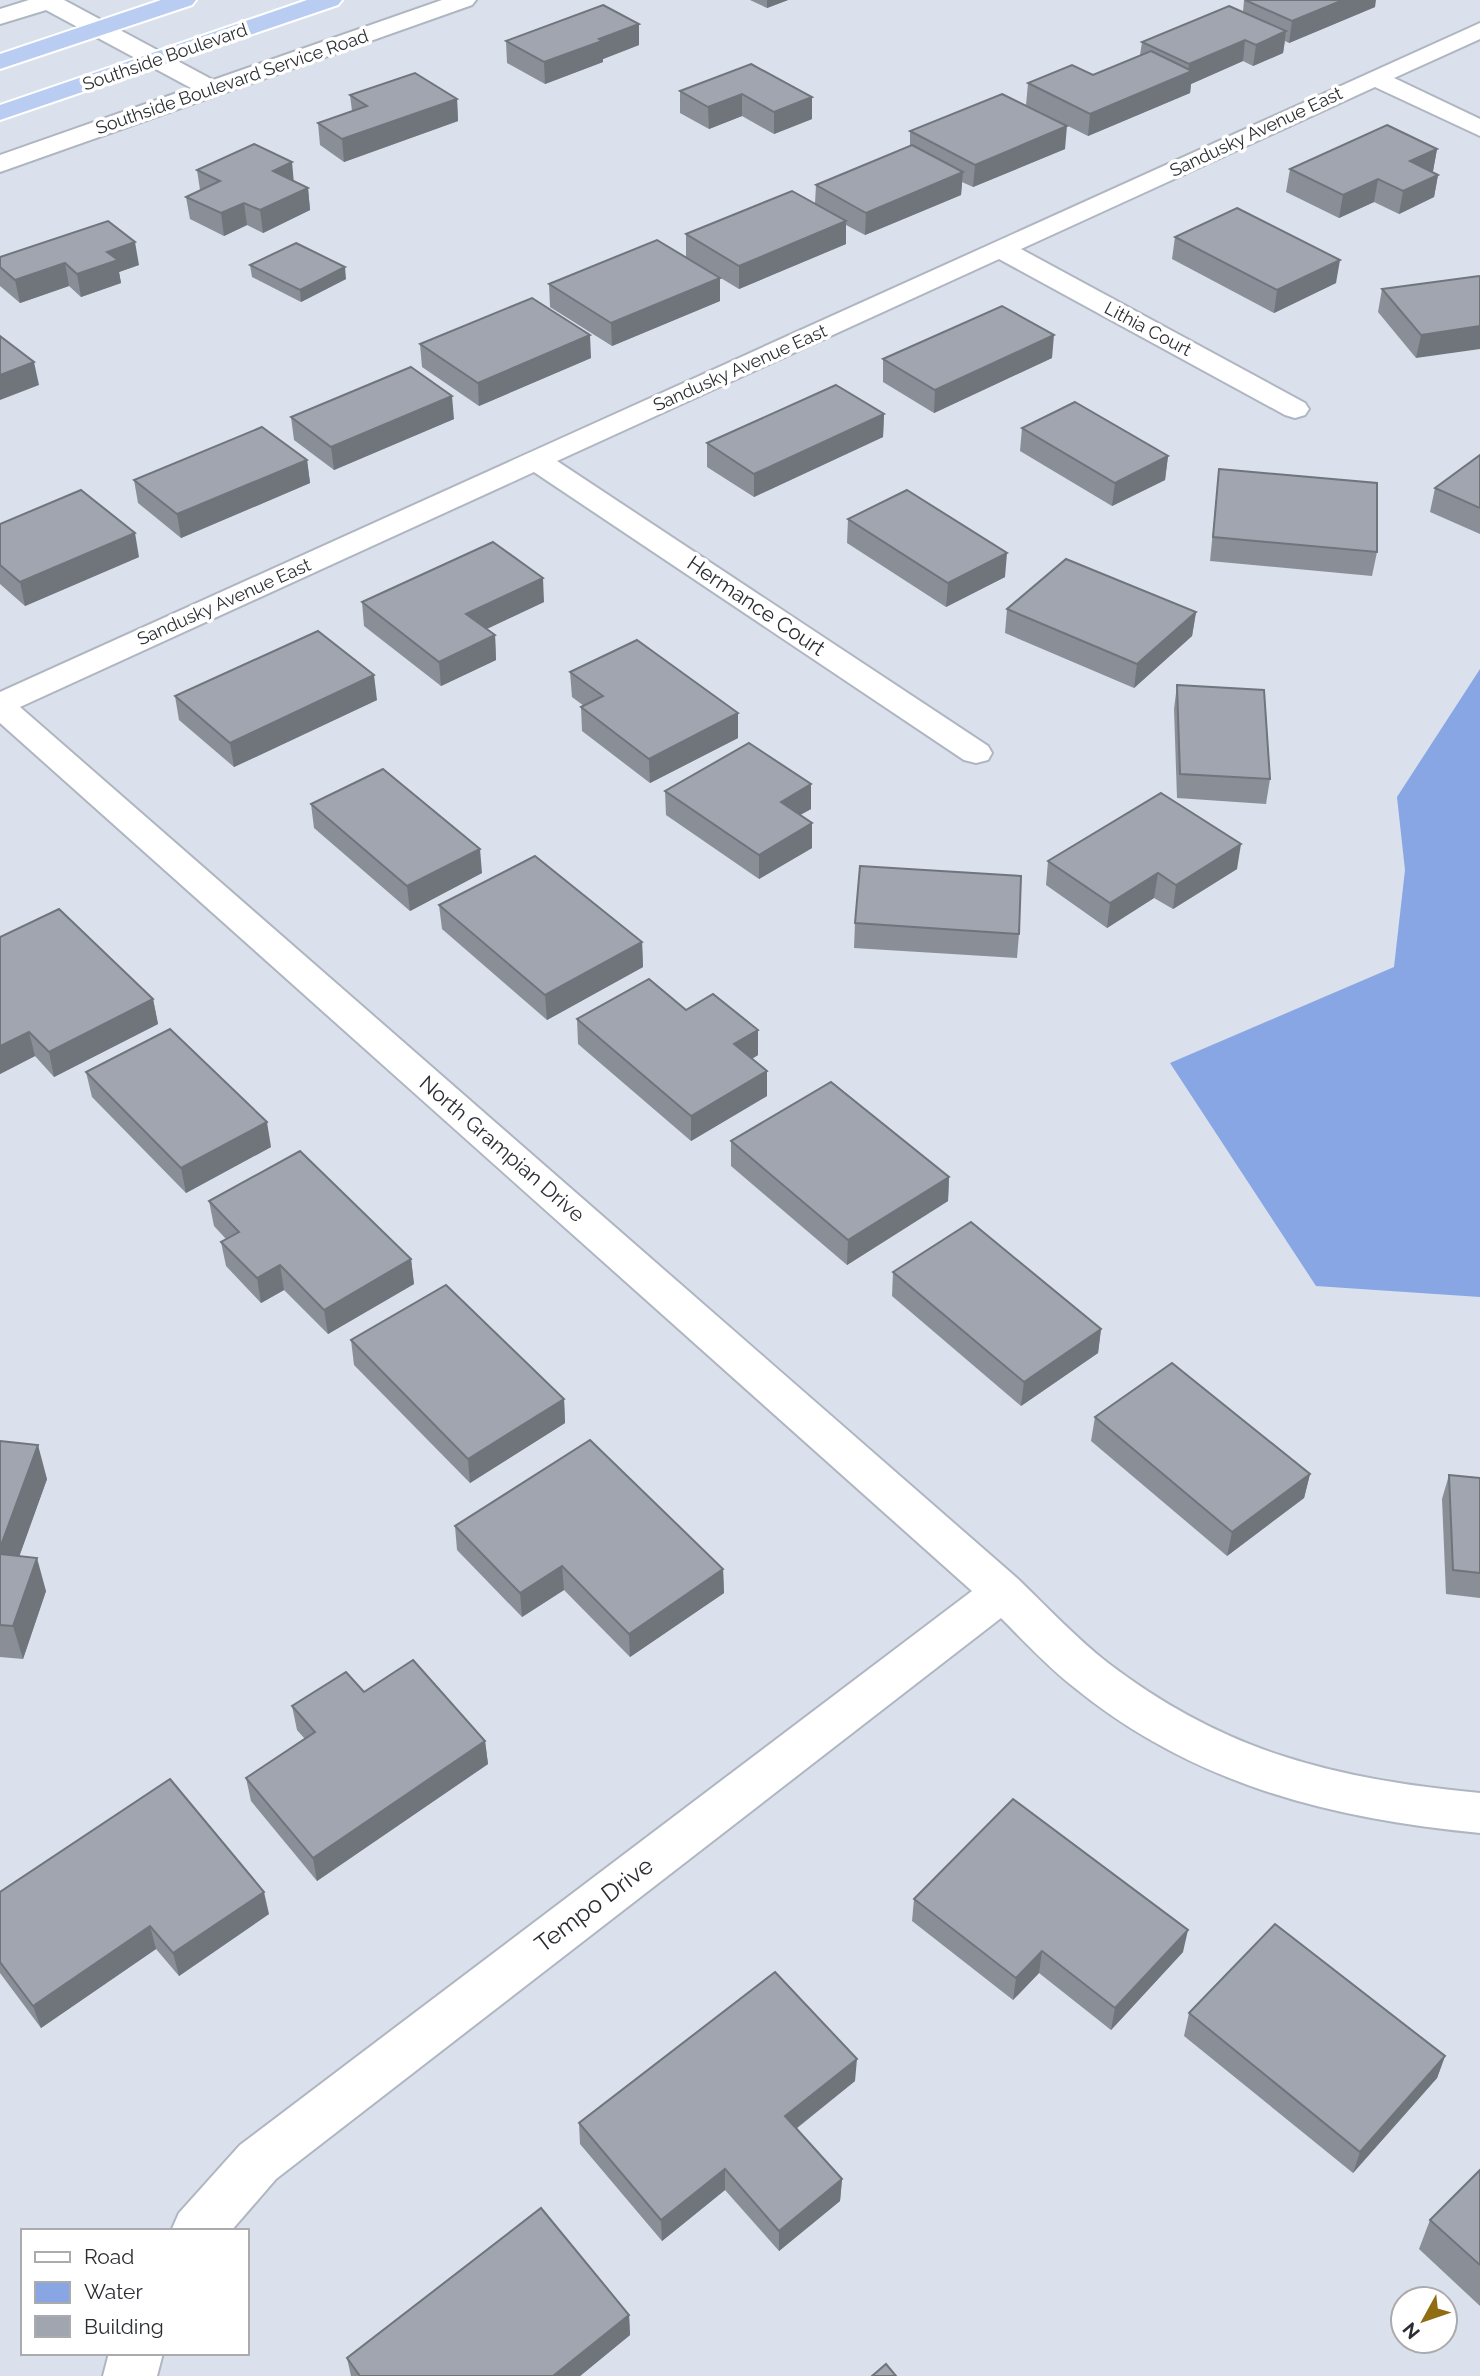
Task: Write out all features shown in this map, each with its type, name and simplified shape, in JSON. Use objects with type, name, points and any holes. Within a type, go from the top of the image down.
[{"type":"highway","points":[[0,62],[184,0]]},
{"type":"highway","name":"Southside Boulevard","points":[[0,113],[330,0]]},
{"type":"street","points":[[0,17],[49,0],[211,89]]},
{"type":"street","name":"Southside Boulevard Service Road","points":[[0,164],[464,0]]},
{"type":"street","name":"Sandusky Avenue East","points":[[0,705],[1480,30]]},
{"type":"street","points":[[1375,78],[1480,129]]},
{"type":"street","name":"Lithia Court","points":[[1001,250],[1296,409]]},
{"type":"street","name":"Hermance Court","points":[[536,460],[976,753]]},
{"type":"street","name":"North Grampian Drive","points":[[0,705],[1003,1592],[1091,1675],[1150,1718],[1231,1761],[1317,1790],[1408,1808],[1480,1813]]},
{"type":"street","name":"Tempo Drive","points":[[199,2229],[258,2162],[1003,1592]]},
{"type":"street","points":[[130,2376],[135,2355]]},
{"type":"water","points":[[1480,669],[1480,1297],[1316,1286],[1170,1063],[1394,967],[1405,870],[1397,797]]},
{"type":"building","points":[[1245,0],[1343,0],[1292,21]]},
{"type":"building","points":[[603,5],[639,24],[544,62],[506,41]]},
{"type":"building","points":[[1229,6],[1286,31],[1256,45],[1245,40],[1189,64],[1142,42]]},
{"type":"building","points":[[1151,51],[1192,71],[1090,114],[1028,83],[1072,65],[1093,75]]},
{"type":"building","points":[[751,64],[812,97],[774,112],[742,94],[708,107],[680,91]]},
{"type":"building","points":[[415,73],[457,99],[342,139],[318,123],[367,106],[350,95]]},
{"type":"building","points":[[1002,94],[1067,126],[975,165],[910,131]]},
{"type":"building","points":[[1387,125],[1437,149],[1410,161],[1438,175],[1403,191],[1378,179],[1343,195],[1290,169]]},
{"type":"building","points":[[254,144],[292,162],[273,171],[308,188],[260,210],[244,203],[221,213],[186,197],[220,181],[197,170]]},
{"type":"building","points":[[912,145],[963,172],[866,213],[816,185]]},
{"type":"building","points":[[792,191],[846,221],[739,266],[686,234]]},
{"type":"building","points":[[1237,208],[1340,260],[1277,290],[1175,237]]},
{"type":"building","points":[[108,221],[135,242],[107,252],[118,260],[77,274],[65,263],[15,280],[0,267],[0,257]]},
{"type":"building","points":[[657,240],[720,278],[611,323],[549,284]]},
{"type":"building","points":[[296,243],[345,267],[300,290],[250,265]]},
{"type":"building","points":[[1479,276],[1480,326],[1421,335],[1382,289]]},
{"type":"building","points":[[532,298],[590,335],[478,383],[420,344]]},
{"type":"building","points":[[1002,306],[1054,335],[935,390],[883,359]]},
{"type":"building","points":[[0,336],[34,362],[0,375]]},
{"type":"building","points":[[411,367],[452,396],[331,447],[291,417]]},
{"type":"building","points":[[836,385],[884,414],[754,474],[707,443]]},
{"type":"building","points":[[1075,402],[1168,456],[1115,483],[1022,428]]},
{"type":"building","points":[[262,427],[307,460],[177,514],[134,480]]},
{"type":"building","points":[[1480,455],[1480,508],[1435,488]]},
{"type":"building","points":[[1219,469],[1377,483],[1377,552],[1213,537]]},
{"type":"building","points":[[81,490],[135,533],[20,582],[0,565],[0,524]]},
{"type":"building","points":[[907,490],[1007,553],[948,583],[848,519]]},
{"type":"building","points":[[493,542],[543,578],[466,614],[495,635],[439,662],[362,602]]},
{"type":"building","points":[[1066,559],[1196,612],[1137,664],[1007,609]]},
{"type":"building","points":[[318,631],[374,675],[230,743],[175,696]]},
{"type":"building","points":[[637,640],[738,713],[649,759],[581,707],[603,696],[570,672]]},
{"type":"building","points":[[1177,685],[1264,690],[1270,779],[1180,774]]},
{"type":"building","points":[[749,743],[811,784],[781,802],[812,823],[759,855],[665,791]]},
{"type":"building","points":[[383,769],[480,849],[407,886],[311,804]]},
{"type":"building","points":[[1161,793],[1241,844],[1176,885],[1158,873],[1110,903],[1048,861]]},
{"type":"building","points":[[535,856],[642,942],[545,995],[439,905]]},
{"type":"building","points":[[860,866],[1021,876],[1019,934],[855,923]]},
{"type":"building","points":[[59,909],[153,999],[49,1052],[29,1032],[0,1046],[0,937]]},
{"type":"building","points":[[649,979],[686,1010],[713,994],[758,1030],[734,1044],[767,1071],[691,1116],[577,1019]]},
{"type":"building","points":[[170,1029],[267,1122],[181,1168],[86,1072]]},
{"type":"building","points":[[831,1082],[949,1177],[848,1240],[731,1141]]},
{"type":"building","points":[[300,1151],[411,1259],[324,1310],[280,1265],[257,1278],[221,1242],[239,1232],[209,1201]]},
{"type":"building","points":[[971,1222],[1101,1329],[1024,1382],[893,1272]]},
{"type":"building","points":[[446,1285],[564,1399],[468,1459],[351,1340]]},
{"type":"building","points":[[1172,1363],[1310,1474],[1232,1532],[1095,1417]]},
{"type":"building","points":[[590,1440],[723,1569],[629,1634],[562,1566],[520,1593],[455,1526]]},
{"type":"building","points":[[0,1441],[38,1445],[0,1548]]},
{"type":"building","points":[[1449,1475],[1480,1478],[1480,1573],[1453,1570]]},
{"type":"building","points":[[0,1554],[37,1558],[13,1626],[0,1625]]},
{"type":"building","points":[[413,1660],[485,1741],[313,1858],[246,1778],[315,1732],[292,1706],[346,1672],[364,1692]]},
{"type":"building","points":[[170,1779],[264,1892],[173,1953],[150,1926],[33,2006],[0,1962],[0,1892]]},
{"type":"building","points":[[1013,1799],[1188,1930],[1115,2008],[1042,1951],[1016,1978],[914,1899]]},
{"type":"building","points":[[1275,1924],[1445,2056],[1360,2152],[1189,2013]]},
{"type":"building","points":[[775,1972],[857,2059],[785,2116],[842,2179],[779,2231],[725,2169],[661,2220],[579,2123]]},
{"type":"building","points":[[1480,2170],[1480,2265],[1430,2220]]},
{"type":"building","points":[[541,2208],[629,2315],[553,2376],[360,2376],[347,2358]]},
{"type":"building","points":[[886,2364],[896,2376],[872,2376]]}]
